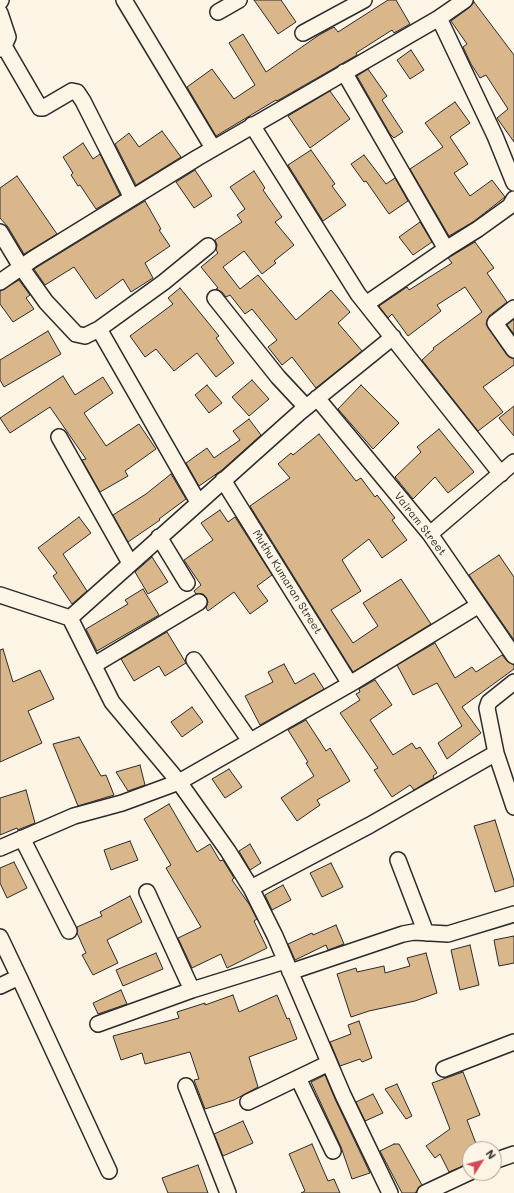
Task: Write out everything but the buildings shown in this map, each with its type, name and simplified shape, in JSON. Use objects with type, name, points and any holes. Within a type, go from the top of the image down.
[{"type":"street","points":[[124,0],[214,148]]},
{"type":"street","points":[[218,12],[239,0]]},
{"type":"street","points":[[303,33],[364,0]]},
{"type":"street","points":[[0,282],[21,267],[214,148],[439,18],[465,0]]},
{"type":"street","points":[[0,13],[8,37],[2,48],[40,108],[43,108],[72,91],[77,92],[132,198]]},
{"type":"street","points":[[439,18],[484,111],[514,183]]},
{"type":"street","points":[[344,72],[446,248]]},
{"type":"street","points":[[252,125],[366,304],[501,474]]},
{"type":"street","points":[[366,304],[446,248],[504,211],[510,206],[514,199]]},
{"type":"street","points":[[0,232],[21,267],[46,302],[76,334],[86,336],[99,329],[164,282],[208,246]]},
{"type":"street","name":"Vairam Street","points":[[215,298],[278,377],[311,403],[430,534],[514,656]]},
{"type":"street","points":[[514,308],[496,323],[514,350]]},
{"type":"street","points":[[99,329],[198,502]]},
{"type":"street","points":[[70,618],[198,502],[311,403],[393,337]]},
{"type":"street","points":[[59,437],[130,563]]},
{"type":"street","points":[[430,534],[514,462]]},
{"type":"street","name":"Muthu Kumaran Street","points":[[223,480],[350,684]]},
{"type":"street","points":[[159,538],[187,583]]},
{"type":"street","points":[[2,592],[70,618],[112,702],[179,782],[228,851],[251,888],[329,1063],[390,1193]]},
{"type":"street","points":[[94,665],[199,602]]},
{"type":"street","points":[[0,848],[74,816],[122,803],[179,782],[350,684],[479,605]]},
{"type":"street","points":[[194,660],[250,741]]},
{"type":"street","points":[[514,682],[489,702],[486,708],[496,752],[514,807]]},
{"type":"street","points":[[251,888],[370,825],[496,752]]},
{"type":"street","points":[[22,838],[69,931]]},
{"type":"street","points":[[398,860],[426,933]]},
{"type":"street","points":[[147,892],[192,990]]},
{"type":"street","points":[[98,1024],[192,990],[403,934],[414,932],[448,934],[514,914]]},
{"type":"street","points":[[0,937],[109,1170]]},
{"type":"street","points":[[0,986],[19,977]]},
{"type":"street","points":[[444,1069],[514,1042]]},
{"type":"street","points":[[248,1102],[329,1063]]},
{"type":"street","points":[[298,1078],[333,1151]]},
{"type":"street","points":[[186,1086],[228,1193]]},
{"type":"street","points":[[502,1158],[514,1154]]},
{"type":"street","points":[[425,1193],[443,1189],[462,1177]]}]
